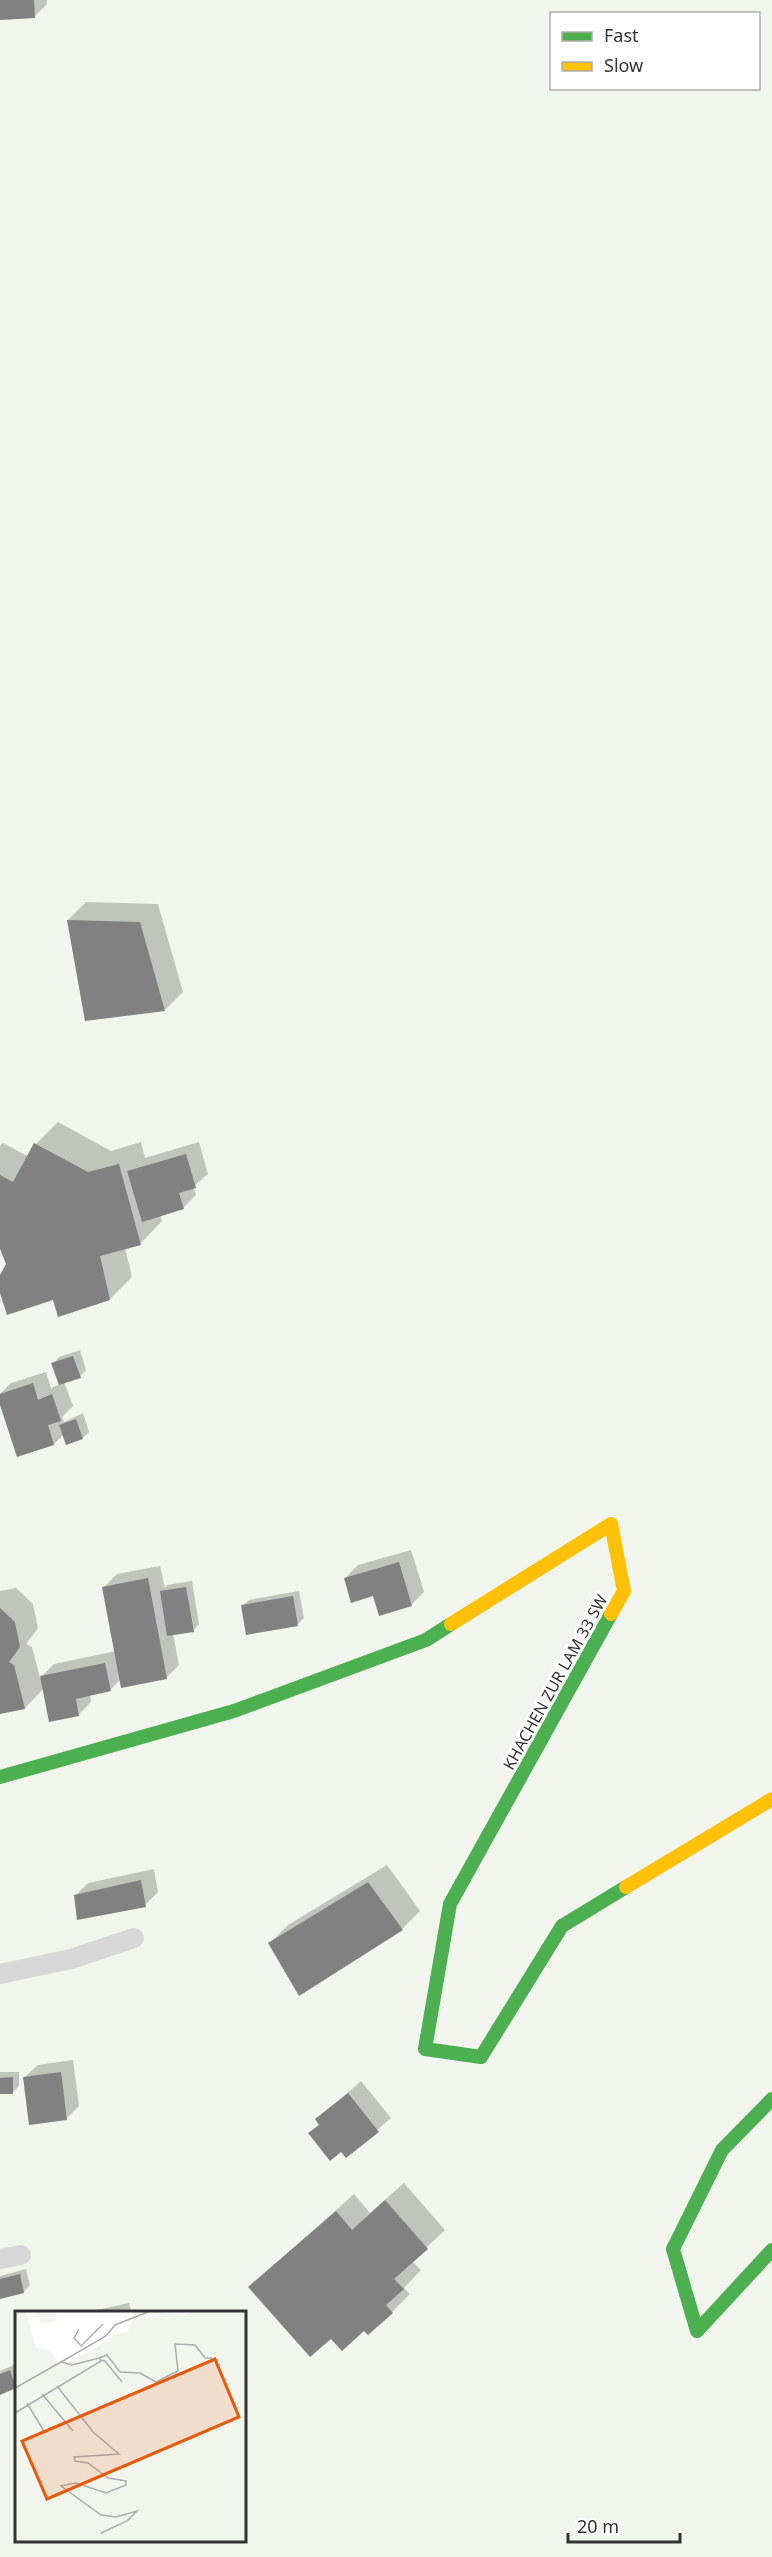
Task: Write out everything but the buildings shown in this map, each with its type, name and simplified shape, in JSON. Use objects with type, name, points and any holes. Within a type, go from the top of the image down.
[{"type":"street","name":"KHACHEN ZUR LAM 33 SW","points":[[0,1777],[234,1712],[426,1640],[611,1524],[624,1591],[450,1904],[425,2049],[481,2057],[562,1926],[772,1799]]},
{"type":"street","points":[[772,2098],[722,2150],[673,2249],[697,2331],[772,2250]]},
{"type":"lane","points":[[0,1974],[71,1959],[134,1938]]},
{"type":"lane","points":[[0,2259],[21,2255]]},
{"type":"shaded area","points":[[0,0],[772,0],[772,2557],[0,2557]]},
{"type":"traffic: fast","points":[[611,1614],[450,1904],[425,2049],[481,2057],[562,1926],[626,1887]]},
{"type":"traffic: fast","points":[[0,1777],[234,1711],[426,1640],[451,1624]]},
{"type":"traffic: fast","points":[[772,2099],[722,2150],[673,2249],[697,2331],[772,2250]]},
{"type":"traffic: slow","points":[[451,1624],[611,1524],[624,1591],[611,1614]]},
{"type":"traffic: slow","points":[[626,1887],[772,1799]]}]
